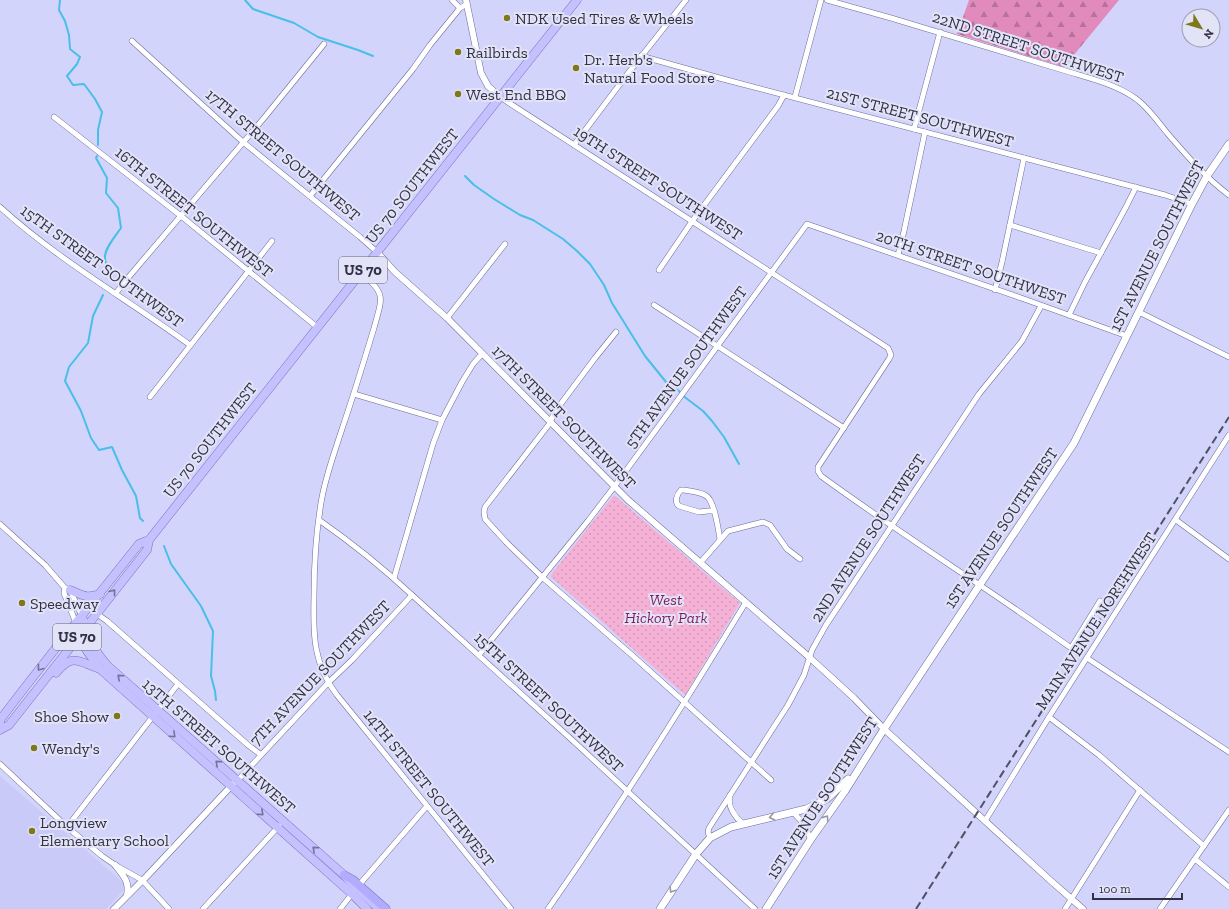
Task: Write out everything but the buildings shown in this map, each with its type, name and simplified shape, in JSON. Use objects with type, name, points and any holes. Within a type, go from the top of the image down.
[{"type":"highway","points":[[344,875],[353,880],[386,909]]},
{"type":"main road","name":"US 70 SOUTHWEST","points":[[0,730],[9,725],[147,550],[149,540],[577,0]]},
{"type":"main road","name":"1ST AVENUE SOUTHWEST","points":[[766,909],[1074,442],[1192,204],[1207,176],[1229,144]]},
{"type":"main road","name":"US 70 SOUTHWEST","points":[[0,723],[0,720],[56,647],[139,544],[149,540]]},
{"type":"main road","points":[[68,589],[86,596],[100,594]]},
{"type":"main road","name":"13TH STREET SOUTHWEST","points":[[82,616],[90,640],[102,659],[155,713]]},
{"type":"main road","name":"13TH STREET SOUTHWEST","points":[[76,623],[86,651],[100,669],[155,713],[234,784],[278,828],[367,909]]},
{"type":"main road","points":[[25,704],[34,700],[60,668],[71,660],[83,661],[100,669]]},
{"type":"main road","name":"2ND AVENUE SOUTHWEST","points":[[660,909],[696,854],[710,838],[731,827],[806,809],[827,799],[844,784],[862,762]]},
{"type":"main road","name":"13TH STREET SOUTHWEST","points":[[234,784],[283,821],[344,875],[379,909]]},
{"type":"street","points":[[452,0],[460,8]]},
{"type":"street","points":[[574,145],[686,0]]},
{"type":"street","points":[[795,97],[821,0]]},
{"type":"street","name":"22ND STREET SOUTHWEST","points":[[827,0],[940,32],[1094,80],[1126,92],[1143,104],[1183,152],[1229,195]]},
{"type":"street","points":[[310,196],[413,70],[430,45],[466,2]]},
{"type":"street","name":"19TH STREET SOUTHWEST","points":[[466,2],[481,73],[488,86],[500,96],[574,145],[693,220],[890,350],[890,359],[844,428]]},
{"type":"street","points":[[914,129],[940,32]]},
{"type":"street","name":"17TH STREET SOUTHWEST","points":[[132,41],[243,142],[377,252],[395,272],[446,318],[614,487],[809,657],[854,698],[884,729],[1083,909]]},
{"type":"street","points":[[116,294],[180,216],[264,118],[324,44]]},
{"type":"street","name":"21ST STREET SOUTHWEST","points":[[642,56],[784,95],[1136,187],[1192,204]]},
{"type":"street","points":[[659,270],[693,220],[778,106],[784,95]]},
{"type":"street","name":"16TH STREET SOUTHWEST","points":[[54,117],[180,216],[317,328]]},
{"type":"street","points":[[898,255],[925,132]]},
{"type":"street","points":[[995,290],[1024,158]]},
{"type":"street","points":[[1069,315],[1136,187]]},
{"type":"street","name":"15TH STREET SOUTHWEST","points":[[0,207],[79,269],[190,345]]},
{"type":"street","name":"20TH STREET SOUTHWEST","points":[[807,224],[1127,336]]},
{"type":"street","name":"5TH AVENUE SOUTHWEST","points":[[479,655],[614,487],[807,224]]},
{"type":"street","points":[[1010,225],[1101,253]]},
{"type":"street","points":[[150,397],[272,240]]},
{"type":"street","points":[[446,318],[505,244]]},
{"type":"street","name":"14TH STREET SOUTHWEST","points":[[361,273],[376,286],[379,293],[380,303],[374,328],[321,502],[315,556],[314,627],[319,664],[328,682],[337,695],[511,909]]},
{"type":"street","points":[[654,305],[844,428],[818,467],[818,471],[821,476],[891,526],[1072,648],[1100,601]]},
{"type":"street","name":"2ND AVENUE SOUTHWEST","points":[[710,838],[708,832],[709,828],[788,705],[804,675],[809,657],[826,625],[980,394],[1022,341],[1041,306]]},
{"type":"street","points":[[1139,312],[1229,357]]},
{"type":"street","points":[[616,332],[554,413],[550,423],[485,507],[484,516],[492,529],[542,577],[633,656],[770,780]]},
{"type":"street","points":[[394,578],[433,444],[442,420],[462,382],[473,364],[482,354]]},
{"type":"street","points":[[354,394],[442,420]]},
{"type":"street","name":"MAIN AVENUE NORTHWEST","points":[[985,821],[1049,717],[1229,435]]},
{"type":"street","points":[[714,511],[708,510],[699,512],[679,506],[676,504],[678,493],[681,490],[684,490],[706,496],[712,502],[714,511],[720,539]]},
{"type":"street","name":"15TH STREET SOUTHWEST","points":[[319,520],[394,578],[755,909]]},
{"type":"street","points":[[1176,520],[1229,559]]},
{"type":"street","points":[[700,563],[728,531],[763,522],[773,528],[787,548],[800,559]]},
{"type":"street","name":"13TH STREET SOUTHWEST","points":[[0,524],[45,565],[68,589],[82,616]]},
{"type":"street","name":"13TH STREET SOUTHWEST","points":[[68,589],[64,593],[76,623]]},
{"type":"street","name":"7TH AVENUE SOUTHWEST","points":[[114,909],[234,784],[260,754],[273,742],[328,682],[352,660],[412,595]]},
{"type":"street","points":[[548,909],[628,791],[746,602]]},
{"type":"street","points":[[96,614],[260,754]]},
{"type":"street","points":[[1087,658],[1229,752]]},
{"type":"street","points":[[67,827],[178,684]]},
{"type":"street","points":[[1049,717],[1096,753],[1204,846]]},
{"type":"street","points":[[0,764],[67,827],[102,856],[142,880],[170,909]]},
{"type":"street","points":[[1065,909],[1140,790]]},
{"type":"street","points":[[731,792],[729,801],[731,808],[738,820],[743,824]]},
{"type":"street","points":[[359,885],[427,806]]},
{"type":"street","points":[[1160,909],[1229,810]]},
{"type":"street","points":[[793,812],[802,822],[811,839]]},
{"type":"street","points":[[203,909],[283,821]]},
{"type":"street","points":[[1194,859],[1229,887]]},
{"type":"street","points":[[115,865],[126,879],[128,888],[127,896]]},
{"type":"street","points":[[340,909],[352,894]]},
{"type":"shaded area","name":"Longview Elementary School","points":[[0,776],[127,886],[106,909],[0,909]]},
{"type":"green space","points":[[969,0],[1119,0],[1064,67],[957,34]]},
{"type":"green space","name":"West Hickory Park","points":[[614,495],[740,603],[685,695],[550,576]]},
{"type":"waterway","points":[[60,0],[59,10],[65,21],[69,35],[70,49],[80,57],[77,64],[67,76],[73,85],[84,84],[102,112],[98,130],[98,145]]},
{"type":"waterway","points":[[245,0],[253,9],[294,23],[318,37],[373,56]]},
{"type":"waterway","points":[[97,156],[96,158],[107,178],[106,193],[118,208],[121,228],[106,250],[105,254],[105,261],[110,273],[110,279]]},
{"type":"waterway","points":[[465,176],[474,185],[494,199],[520,215],[533,220],[563,239],[590,264],[604,285],[612,303],[645,356],[666,382],[703,411],[712,421],[724,437],[739,464]]},
{"type":"waterway","points":[[103,295],[93,316],[88,343],[69,367],[65,381],[81,411],[91,438],[99,450],[112,447],[136,496],[140,518],[143,521]]},
{"type":"waterway","points":[[164,546],[171,564],[201,606],[213,631],[211,676],[216,700]]},
{"type":"railway","points":[[916,909],[1229,417]]},
{"type":"place","name":"NDK Used Tires & Wheels","points":[[507,18]]},
{"type":"place","name":"Railbirds","points":[[458,52]]},
{"type":"place","name":"Dr. Herb's Natural Food Store","points":[[576,68]]},
{"type":"place","name":"West End BBQ","points":[[458,94]]},
{"type":"place","name":"Speedway","points":[[22,603]]},
{"type":"place","name":"Shoe Show","points":[[117,716]]},
{"type":"place","name":"Wendy's","points":[[34,748]]},
{"type":"place","name":"Longview Elementary School","points":[[32,831]]}]
